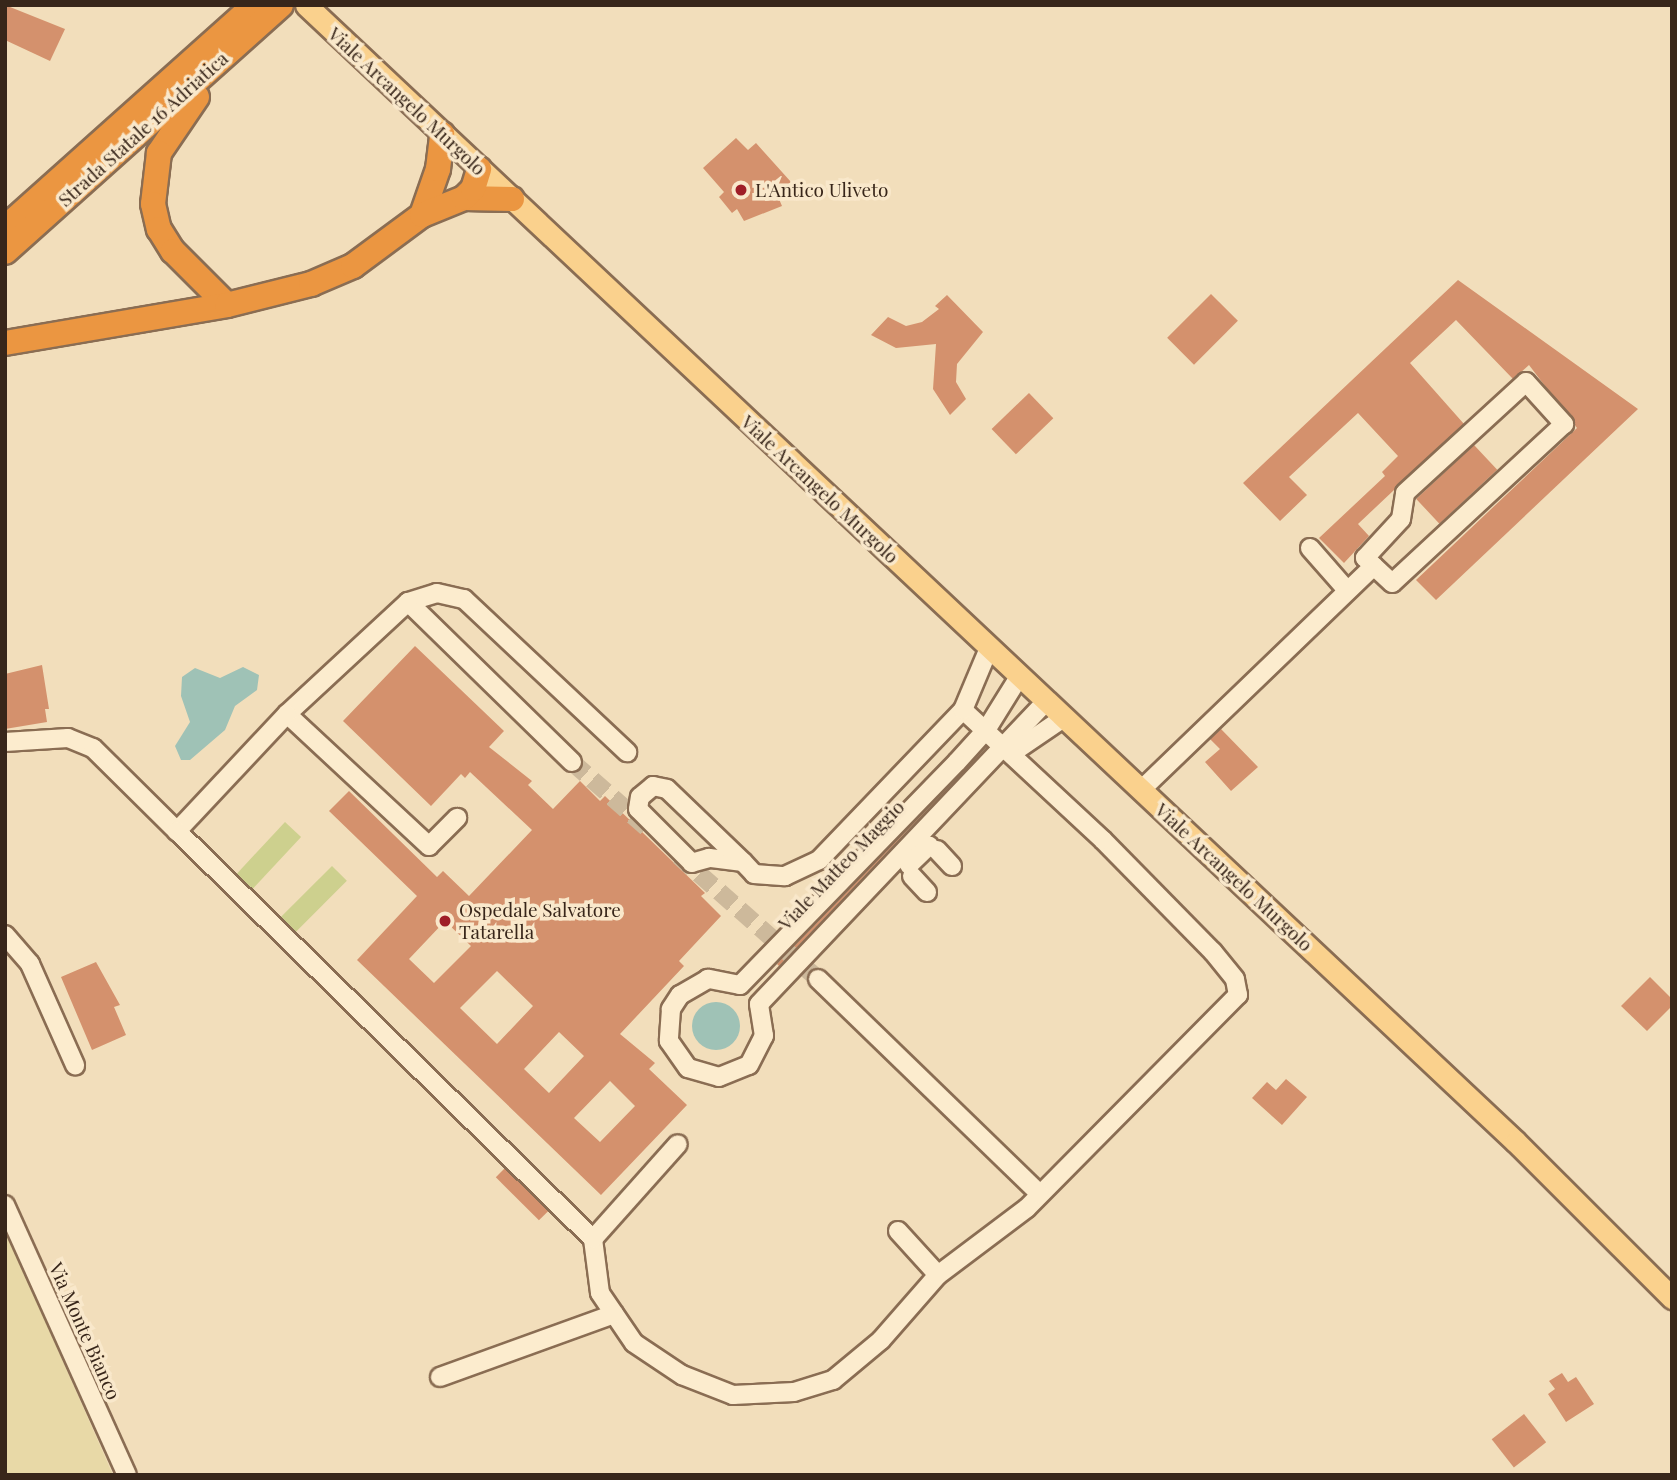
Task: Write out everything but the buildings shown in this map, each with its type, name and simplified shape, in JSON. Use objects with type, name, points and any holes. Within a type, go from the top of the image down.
[{"type":"highway","points":[[227,305],[173,251],[159,229],[153,178],[171,128],[268,10]]},
{"type":"highway","name":"Strada Statale 16 Adriatica","points":[[5,228],[268,10]]},
{"type":"highway","name":"Strada Statale 16 Adriatica","points":[[5,252],[268,10]]},
{"type":"highway","points":[[422,215],[430,192],[442,134]]},
{"type":"highway","points":[[430,192],[479,169]]},
{"type":"highway","points":[[5,344],[227,305],[311,284],[353,266],[422,215],[464,198],[473,189],[479,169]]},
{"type":"highway","points":[[464,198],[512,199]]},
{"type":"main road","name":"Viale Arcangelo Murgolo","points":[[306,5],[1062,719],[1517,1142],[1672,1298]]},
{"type":"street","points":[[1526,382],[1564,424],[1392,583],[1374,566],[1365,558],[1401,519],[1405,493],[1526,382]]},
{"type":"street","points":[[1310,548],[1346,589]]},
{"type":"street","points":[[1141,790],[1346,589],[1374,566]]},
{"type":"street","points":[[177,831],[287,714],[408,601],[437,593],[464,599],[627,752]]},
{"type":"street","points":[[408,601],[572,762]]},
{"type":"street","points":[[743,862],[709,858],[692,863],[638,809],[639,797],[653,786],[667,789],[743,862],[754,874],[785,876],[819,860],[963,710],[989,648]]},
{"type":"street","points":[[1019,677],[986,730],[740,985],[708,979],[680,995],[667,1025],[676,1056],[702,1075],[719,1077],[748,1065],[764,1036],[759,1004],[903,840],[1008,749],[1045,702]]},
{"type":"street","points":[[5,742],[68,738],[93,748],[309,954],[593,1239],[600,1293],[634,1343],[682,1375],[733,1395],[794,1392],[833,1380],[881,1340],[938,1275],[1027,1208],[1238,995],[1235,979],[1213,952],[1008,749],[963,710]]},
{"type":"street","points":[[287,714],[429,846],[457,818]]},
{"type":"street","points":[[1008,749],[1062,719]]},
{"type":"street","name":"Viale Matteo Maggio","points":[[748,991],[903,840],[964,768]]},
{"type":"street","points":[[928,892],[911,871],[933,848],[952,866]]},
{"type":"street","points":[[5,935],[30,964],[75,1066]]},
{"type":"street","points":[[818,979],[1039,1193]]},
{"type":"street","points":[[593,1239],[678,1144]]},
{"type":"street","name":"Via Monte Bianco","points":[[5,1205],[127,1475]]},
{"type":"street","points":[[898,1231],[938,1275]]},
{"type":"street","points":[[440,1377],[614,1314]]},
{"type":"shaded area","points":[[5,1230],[113,1475],[5,1475]]},
{"type":"green space","points":[[285,822],[301,837],[251,890],[235,875]]},
{"type":"green space","points":[[332,866],[347,881],[295,932],[280,918]]},
{"type":"water","points":[[243,667],[259,675],[257,690],[235,706],[225,730],[190,760],[181,760],[175,746],[190,722],[181,696],[182,677],[195,668],[220,678]]},
{"type":"water","points":[[716,1002],[733,1009],[740,1026],[733,1043],[716,1050],[699,1043],[692,1026],[699,1009]]},
{"type":"tunnel","points":[[572,762],[647,828]]},
{"type":"tunnel","points":[[679,856],[818,979]]},
{"type":"place","name":"L'Antico Uliveto","points":[[741,190]]},
{"type":"place","name":"Ospedale Salvatore Tatarella","points":[[445,921]]}]
